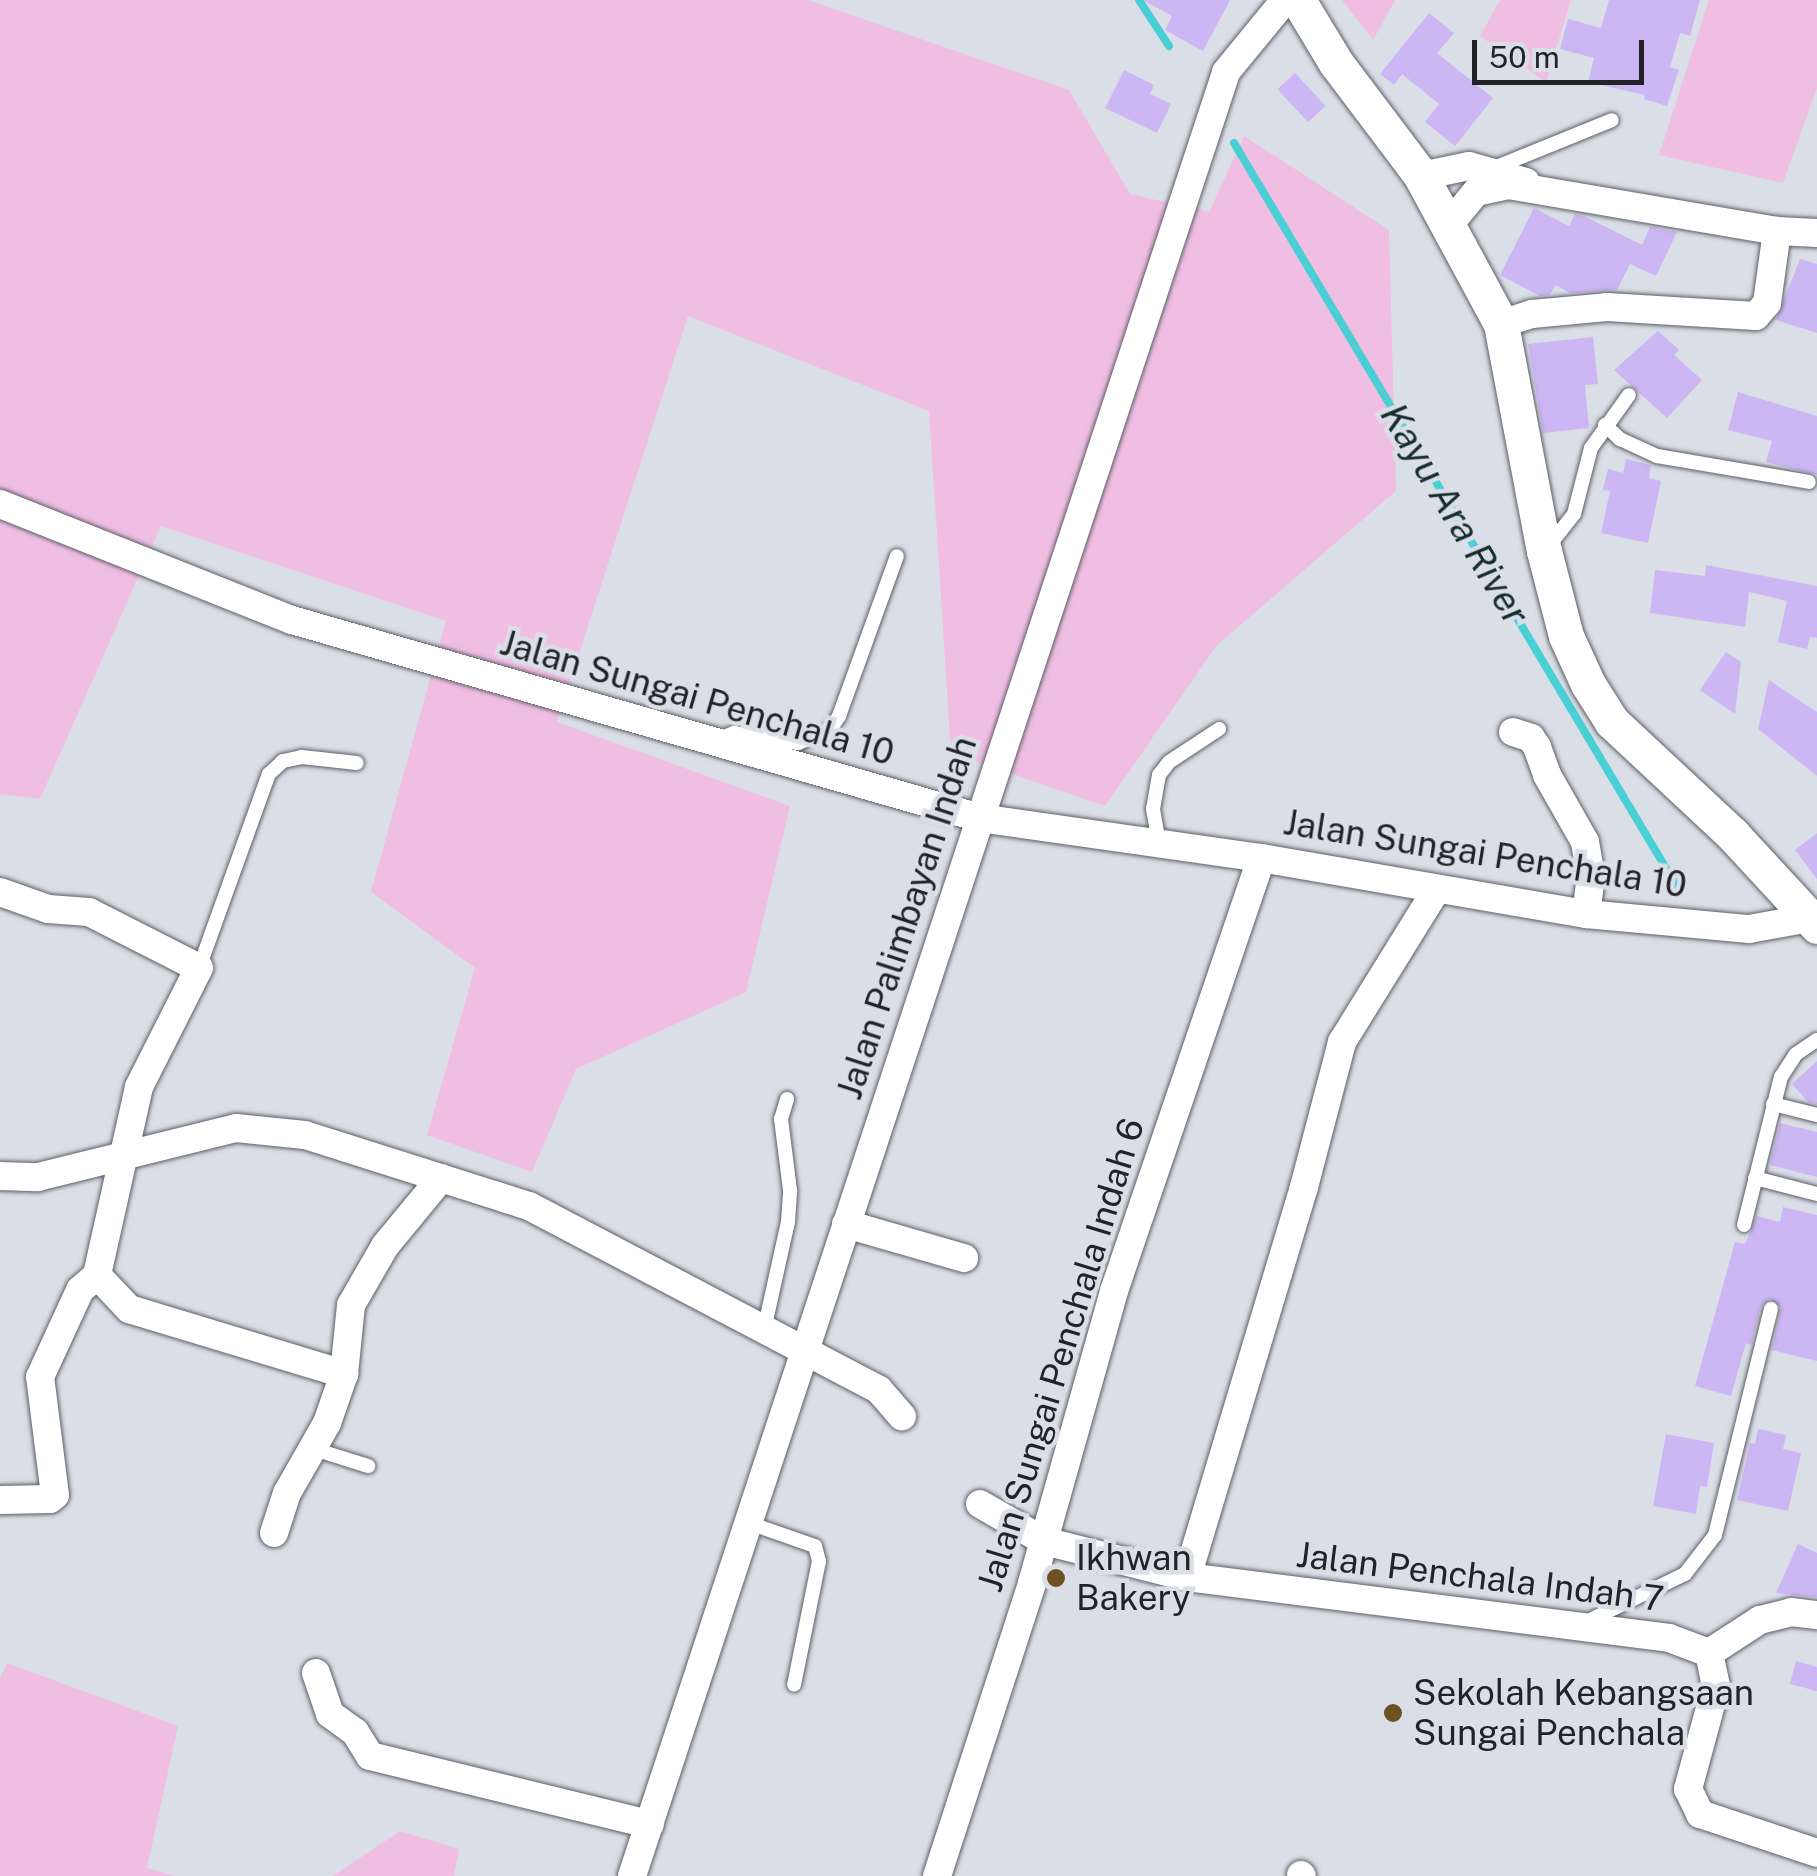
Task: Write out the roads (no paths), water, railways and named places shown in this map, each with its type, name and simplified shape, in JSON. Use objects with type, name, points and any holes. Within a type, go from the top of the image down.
[{"type":"street","name":"Jalan Palimbayan Indah","points":[[633,1876],[1226,72],[1284,0]]},
{"type":"street","points":[[1298,0],[1336,63],[1421,176],[1502,324],[1544,550],[1566,636],[1612,722],[1733,835],[1813,922]]},
{"type":"street","points":[[1421,176],[1444,168],[1487,180],[1777,231],[1817,233]]},
{"type":"street","points":[[1448,225],[1487,180]]},
{"type":"street","points":[[1502,324],[1532,314],[1607,307],[1756,316],[1767,303],[1777,231]]},
{"type":"street","name":"Jalan Sungai Penchala 10","points":[[0,504],[292,620],[980,818],[1261,858],[1586,914],[1749,929],[1813,922]]},
{"type":"street","points":[[1513,732],[1531,738],[1538,748],[1547,775],[1585,842],[1591,876],[1586,914]]},
{"type":"street","name":"Jalan Sungai Penchala Indah 6","points":[[937,1876],[1044,1541],[1114,1291],[1261,858]]},
{"type":"street","points":[[1187,1577],[1304,1187],[1342,1042],[1437,889]]},
{"type":"street","points":[[0,892],[48,910],[88,912],[199,968],[139,1087],[97,1274],[80,1290],[40,1377],[55,1495],[50,1499],[0,1500]]},
{"type":"street","points":[[0,1176],[38,1176],[236,1128],[305,1135],[529,1206],[879,1390],[902,1416]]},
{"type":"street","points":[[274,1534],[344,1374],[350,1306],[385,1246],[441,1178]]},
{"type":"street","points":[[846,1224],[964,1258]]},
{"type":"street","points":[[97,1274],[129,1309],[344,1374]]},
{"type":"street","name":"Jalan Penchala Indah 7","points":[[980,1504],[1044,1541],[1187,1577],[1669,1638],[1709,1653]]},
{"type":"street","points":[[1817,1615],[1791,1612],[1760,1620],[1709,1653],[1716,1686],[1688,1789],[1700,1814],[1817,1852]]},
{"type":"street","points":[[316,1673],[330,1714],[355,1732],[370,1756],[650,1824]]},
{"type":"lane","points":[[1487,180],[1612,120]]},
{"type":"lane","points":[[1544,550],[1574,514],[1591,448],[1628,395]]},
{"type":"lane","points":[[1605,425],[1620,439],[1656,456],[1809,482]]},
{"type":"lane","points":[[714,742],[734,733],[806,742],[830,730],[840,716],[897,556]]},
{"type":"lane","points":[[1158,843],[1153,809],[1159,776],[1169,762],[1219,729]]},
{"type":"lane","points":[[199,968],[270,774],[284,761],[302,757],[357,764]]},
{"type":"lane","points":[[1744,1225],[1781,1077],[1796,1054],[1817,1040]]},
{"type":"lane","points":[[764,1331],[788,1222],[790,1190],[781,1119],[787,1098]]},
{"type":"lane","points":[[1773,1104],[1817,1116]]},
{"type":"lane","points":[[1755,1178],[1817,1194]]},
{"type":"lane","points":[[1576,1626],[1685,1574],[1716,1535],[1771,1310]]},
{"type":"lane","points":[[308,1456],[368,1466]]},
{"type":"lane","points":[[750,1522],[815,1546],[818,1561],[794,1685]]},
{"type":"waterway","name":"Kayu Ara River","points":[[1139,0],[1169,46]]},
{"type":"waterway","name":"Kayu Ara River","points":[[1234,143],[1676,885]]},
{"type":"place","name":"Ikhwan Bakery","points":[[1056,1578]]},
{"type":"place","name":"Sekolah Kebangsaan Sungai Penchala","points":[[1393,1713]]}]
